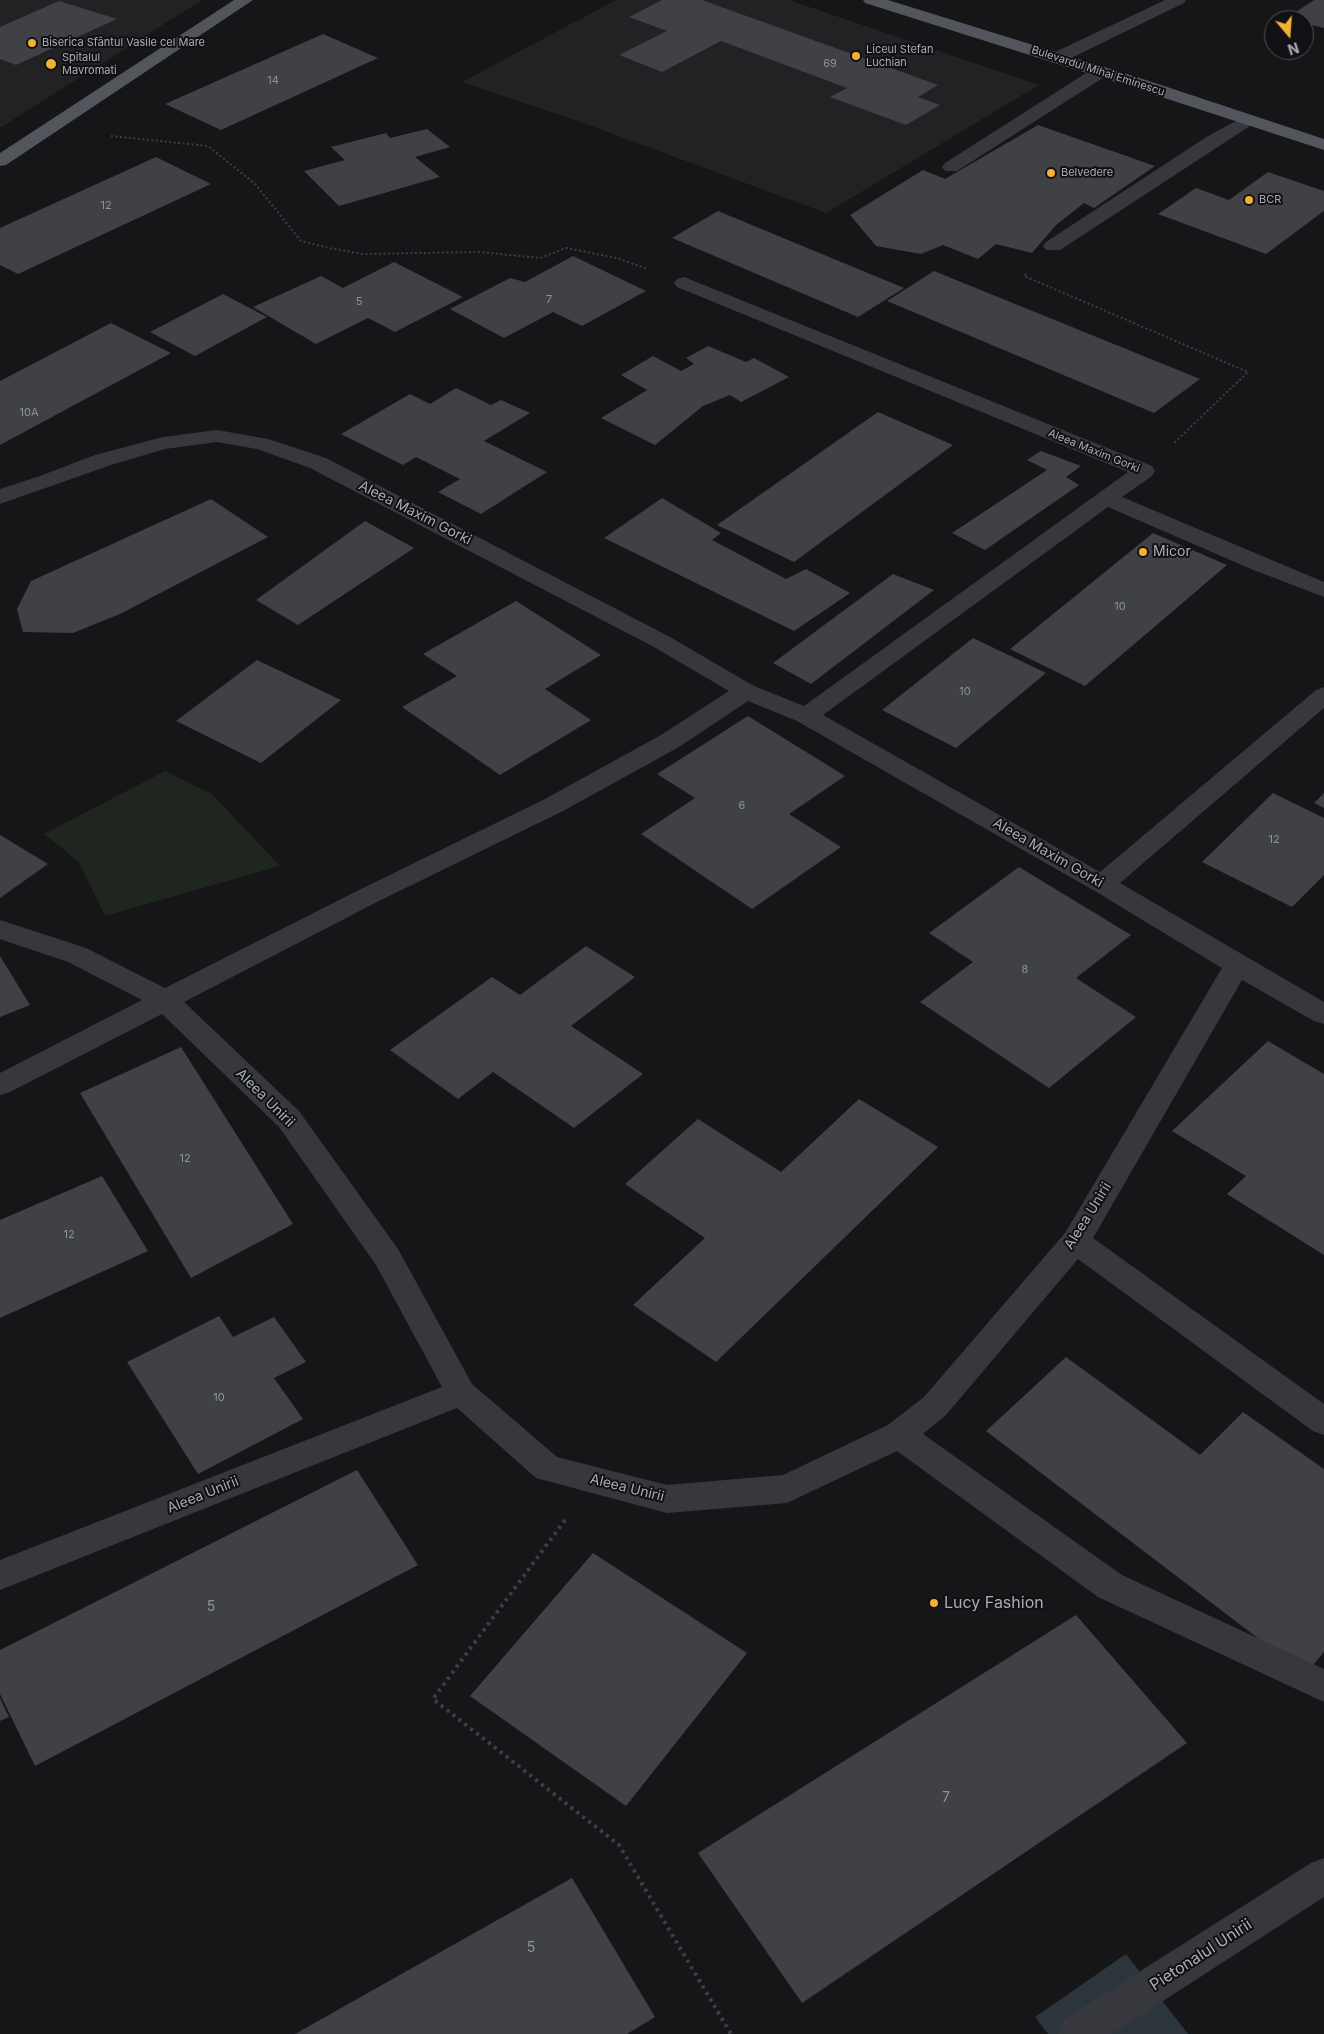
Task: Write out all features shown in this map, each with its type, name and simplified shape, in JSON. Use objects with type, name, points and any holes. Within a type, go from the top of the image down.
[{"type":"main road","points":[[0,161],[245,0]]},
{"type":"main road","name":"Bulevardul Mihai Eminescu","points":[[871,0],[1324,145]]},
{"type":"street","points":[[1057,58],[1178,0]]},
{"type":"street","points":[[951,167],[1100,72]]},
{"type":"street","points":[[1053,246],[1247,120]]},
{"type":"street","name":"Aleea Maxim Gorki","points":[[684,283],[1144,471]]},
{"type":"street","name":"Aleea Maxim Gorki","points":[[0,497],[12,491],[48,481],[103,460],[163,443],[217,436],[261,443],[318,464],[662,642],[746,691],[806,716],[1102,884],[1237,965],[1324,1014]]},
{"type":"street","name":"Aleea Maxim Gorki","points":[[806,716],[1144,471]]},
{"type":"street","points":[[1105,498],[1324,590]]},
{"type":"street","points":[[0,1085],[368,896],[554,805],[670,741],[746,691]]},
{"type":"street","points":[[1102,884],[1324,695]]},
{"type":"street","points":[[0,929],[77,956],[165,1000]]},
{"type":"street","name":"Aleea Unirii","points":[[165,1000],[289,1119],[387,1257],[461,1393],[547,1468],[668,1499],[787,1489],[899,1435],[935,1406],[1076,1241],[1237,965]]},
{"type":"street","points":[[1076,1241],[1324,1422]]},
{"type":"street","name":"Aleea Unirii","points":[[0,1575],[461,1393]]},
{"type":"street","points":[[899,1435],[1110,1586],[1324,1686]]},
{"type":"street","name":"Pietonalul Unirii","points":[[1077,2034],[1324,1876]]},
{"type":"path","points":[[48,129],[208,146],[255,184],[301,241],[329,248],[362,254],[480,252],[540,258],[566,248],[617,258],[684,283]]},
{"type":"path","points":[[1053,246],[1024,276],[1248,372],[1144,471]]},
{"type":"path","points":[[595,1480],[433,1699],[619,1845],[731,2034]]},
{"type":"shaded area","name":"Spitalul Mavromati","points":[[0,0],[202,0],[0,128]]},
{"type":"shaded area","points":[[616,0],[789,0],[1039,85],[826,213],[586,124],[462,82]]},
{"type":"shaded area","points":[[165,771],[212,794],[280,866],[105,916],[79,862],[44,834]]},
{"type":"shaded area","points":[[1126,1954],[1188,2034],[1048,2034],[1035,2017]]},
{"type":"building","points":[[662,0],[702,0],[938,85],[918,97],[940,105],[906,125],[830,97],[847,88],[721,41],[662,72],[619,55],[667,31],[629,17]]},
{"type":"building","points":[[1314,0],[1324,0],[1324,28],[1314,26],[1314,10],[1299,10]]},
{"type":"building","name":"Biserica Sfântul Vasile cel Mare","points":[[59,1],[117,19],[16,65],[0,59],[0,27]]},
{"type":"building","points":[[323,34],[378,58],[221,130],[165,104]]},
{"type":"building","points":[[1038,125],[1155,166],[1094,208],[1084,203],[1056,225],[1032,253],[996,244],[978,259],[943,245],[921,254],[876,246],[850,215],[923,170],[945,179]]},
{"type":"building","points":[[427,129],[450,147],[415,157],[440,177],[339,206],[304,171],[345,160],[331,147],[386,133],[390,138]]},
{"type":"building","points":[[156,157],[211,184],[18,274],[0,265],[0,228]]},
{"type":"building","points":[[1268,172],[1324,191],[1324,211],[1266,254],[1158,214],[1196,188],[1229,200]]},
{"type":"building","points":[[718,211],[904,288],[858,317],[672,238]]},
{"type":"building","points":[[573,256],[646,291],[582,326],[553,312],[504,338],[450,309],[510,278],[525,282]]},
{"type":"building","points":[[394,262],[463,297],[395,332],[368,318],[316,344],[253,307],[321,276],[343,288]]},
{"type":"building","points":[[934,271],[1200,379],[1154,413],[887,301]]},
{"type":"building","points":[[223,294],[267,317],[195,356],[150,332]]},
{"type":"building","points":[[111,323],[171,353],[0,445],[0,381]]},
{"type":"building","points":[[708,346],[746,362],[754,358],[789,377],[741,402],[730,395],[703,406],[655,445],[601,418],[647,390],[621,375],[653,356],[681,371],[694,364],[686,358]]},
{"type":"building","points":[[456,388],[491,405],[501,400],[530,413],[484,441],[547,472],[481,514],[438,492],[460,479],[416,457],[403,465],[341,434],[410,394],[430,404]]},
{"type":"building","points":[[878,412],[953,445],[794,562],[717,525]]},
{"type":"building","points":[[1041,451],[1081,466],[1066,477],[1079,485],[985,550],[952,533],[1047,470],[1027,460]]},
{"type":"building","points":[[662,498],[721,533],[712,540],[786,579],[806,569],[850,593],[794,631],[604,538]]},
{"type":"building","points":[[211,499],[268,537],[120,614],[73,633],[23,632],[17,609],[31,581]]},
{"type":"building","points":[[365,521],[414,548],[298,625],[256,600]]},
{"type":"building","points":[[1153,533],[1227,565],[1085,686],[1010,649]]},
{"type":"building","points":[[893,574],[934,590],[811,684],[773,663]]},
{"type":"building","points":[[516,601],[601,655],[545,689],[591,720],[500,775],[402,707],[457,676],[423,654]]},
{"type":"building","points":[[973,638],[1046,673],[956,748],[882,710]]},
{"type":"building","points":[[257,660],[341,700],[261,763],[176,721]]},
{"type":"building","points":[[748,716],[845,776],[789,814],[841,847],[752,909],[641,834],[695,798],[657,774]]},
{"type":"building","points":[[1273,793],[1324,818],[1324,875],[1292,907],[1202,862]]},
{"type":"building","points":[[1324,793],[1324,808],[1314,803]]},
{"type":"building","points":[[0,835],[48,864],[0,898]]},
{"type":"building","points":[[1019,867],[1131,935],[1076,978],[1136,1017],[1049,1088],[920,1002],[973,962],[929,933]]},
{"type":"building","points":[[586,946],[635,977],[571,1026],[643,1074],[574,1128],[493,1072],[458,1099],[390,1050],[492,977],[520,995]]},
{"type":"building","points":[[0,956],[30,1005],[0,1017]]},
{"type":"building","points":[[1268,1041],[1324,1074],[1324,1255],[1227,1194],[1246,1176],[1172,1131]]},
{"type":"building","points":[[181,1047],[293,1224],[191,1278],[80,1093]]},
{"type":"building","points":[[859,1099],[938,1147],[716,1362],[633,1305],[705,1238],[625,1184],[698,1119],[781,1172]]},
{"type":"building","points":[[102,1176],[148,1251],[0,1318],[0,1220]]},
{"type":"building","points":[[219,1316],[233,1337],[274,1317],[306,1362],[274,1378],[303,1419],[198,1474],[127,1362]]},
{"type":"building","points":[[1066,1357],[1200,1455],[1243,1412],[1324,1469],[1324,1652],[1305,1674],[986,1431]]},
{"type":"building","points":[[357,1470],[418,1565],[35,1766],[0,1694],[0,1650]]},
{"type":"building","points":[[593,1553],[747,1653],[626,1806],[470,1696]]},
{"type":"building","points":[[1076,1615],[1187,1743],[802,2003],[698,1853]]},
{"type":"building","points":[[0,1698],[9,1717],[0,1721]]},
{"type":"building","points":[[572,1878],[655,2017],[627,2034],[295,2034]]},
{"type":"place","name":"Biserica Sfântul Vasile cel Mare","points":[[32,43]]},
{"type":"place","name":"Liceul Stefan Luchian","points":[[856,56]]},
{"type":"place","name":"Spitalul Mavromati","points":[[51,64]]},
{"type":"place","name":"Belvedere","points":[[1051,173]]},
{"type":"place","name":"BCR","points":[[1249,200]]},
{"type":"place","name":"Micor","points":[[1143,552]]},
{"type":"place","name":"Lucy Fashion","points":[[934,1603]]}]
